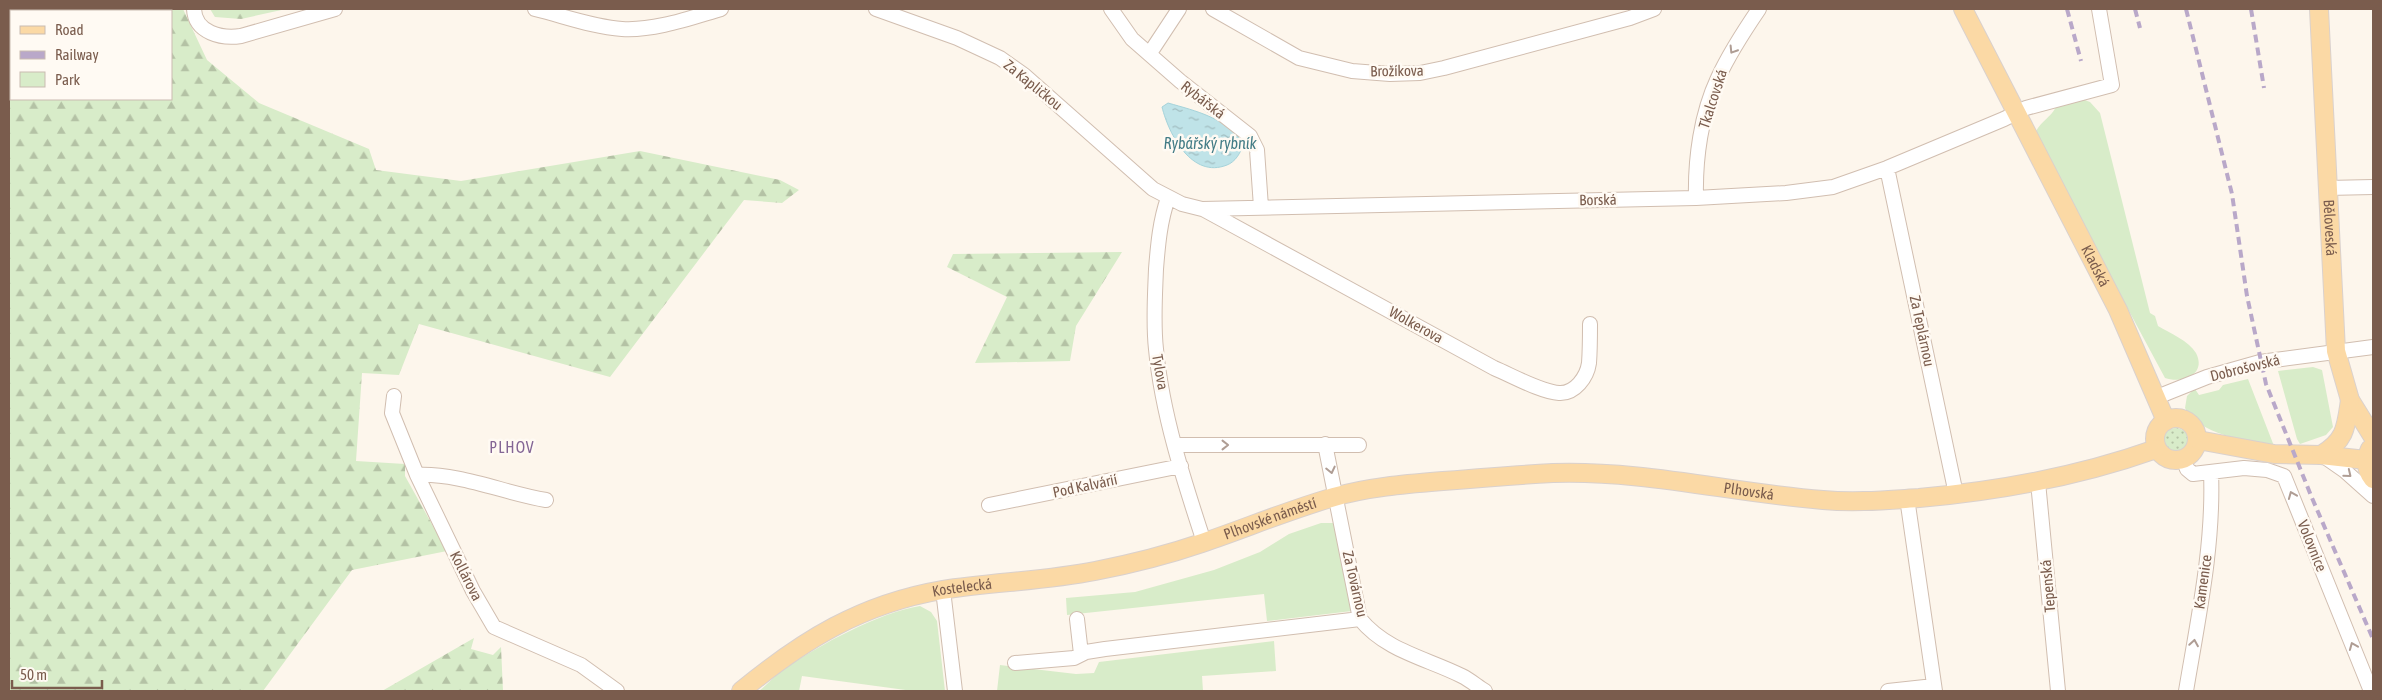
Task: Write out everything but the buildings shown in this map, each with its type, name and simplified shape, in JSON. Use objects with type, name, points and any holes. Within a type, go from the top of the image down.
[{"type":"main road","name":"Kladská","points":[[1963,9],[2021,111],[2118,310],[2166,421]]},
{"type":"main road","name":"Běloveská","points":[[2319,9],[2336,351],[2350,400],[2373,438]]},
{"type":"main road","points":[[2321,455],[2335,446],[2345,433],[2350,400]]},
{"type":"main road","points":[[2178,419],[2188,422],[2196,430],[2198,440],[2194,452],[2183,458],[2169,459],[2156,449],[2154,435],[2166,421],[2178,419]]},
{"type":"main road","points":[[2198,440],[2274,454],[2370,453],[2367,469],[2373,479]]},
{"type":"main road","name":"Plhovská","points":[[1337,496],[1397,485],[1556,473],[1604,474],[1676,480],[1828,501],[1907,498],[1956,494],[2038,482],[2156,449]]},
{"type":"main road","name":"Plhovské náměstí","points":[[1204,542],[1278,514],[1337,496]]},
{"type":"main road","name":"Kostelecká","points":[[741,691],[783,657],[814,636],[878,606],[943,590],[1091,572],[1139,562],[1204,542]]},
{"type":"street","points":[[194,9],[194,14],[202,27],[225,38],[249,34],[335,9]]},
{"type":"street","points":[[535,9],[601,26],[624,29],[681,20],[721,9]]},
{"type":"street","name":"Za Kapličkou","points":[[876,9],[958,38],[1000,58],[1024,75],[1153,189],[1168,198]]},
{"type":"street","name":"Rybářská","points":[[1111,9],[1132,39],[1180,81],[1250,136],[1257,150],[1261,207]]},
{"type":"street","points":[[1150,53],[1179,9]]},
{"type":"street","name":"Brožíkova","points":[[1213,9],[1299,58],[1352,71],[1390,74],[1420,73],[1444,68],[1630,18],[1654,9]]},
{"type":"street","name":"Tkalcovská","points":[[1696,198],[1695,168],[1703,124],[1716,81],[1759,9]]},
{"type":"street","name":"Borská","points":[[1168,198],[1202,209],[1696,198],[1786,193],[1833,186],[1887,168],[2021,111],[2105,86],[2099,9]]},
{"type":"street","name":"Za Teplárnou","points":[[1887,168],[1956,494]]},
{"type":"street","points":[[2327,188],[2373,187]]},
{"type":"street","name":"Tylova","points":[[1168,198],[1158,236],[1154,320],[1160,376],[1181,466],[1204,542]]},
{"type":"street","name":"Wolkerova","points":[[1202,209],[1494,368],[1544,389],[1559,393],[1574,389],[1580,383],[1589,364],[1590,324]]},
{"type":"street","name":"Dobrošovská","points":[[2157,397],[2218,373],[2260,362],[2373,347]]},
{"type":"street","name":"Kollárova","points":[[394,396],[392,413],[417,475],[473,591],[494,627],[581,665],[602,686],[617,691]]},
{"type":"street","name":"Za Továrnou","points":[[1325,444],[1337,496],[1360,619],[1372,633],[1390,646],[1462,677],[1485,691]]},
{"type":"street","points":[[1176,445],[1359,445]]},
{"type":"street","points":[[2321,455],[2345,471],[2373,496]]},
{"type":"street","points":[[2183,458],[2191,473],[2208,473]]},
{"type":"street","name":"Pod Kalvárií","points":[[989,505],[1181,466]]},
{"type":"street","name":"Volovnice","points":[[2208,473],[2226,468],[2244,468],[2266,470],[2284,476],[2371,691]]},
{"type":"street","name":"Kamenice","points":[[2186,691],[2212,508],[2208,473]]},
{"type":"street","points":[[417,475],[432,474],[546,500]]},
{"type":"street","name":"Tepenská","points":[[2038,482],[2058,691]]},
{"type":"street","points":[[1888,691],[1934,688],[1907,498]]},
{"type":"street","points":[[943,590],[955,691]]},
{"type":"street","points":[[1078,619],[1081,654]]},
{"type":"street","points":[[1015,663],[1074,658],[1081,654],[1105,649],[1360,619]]},
{"type":"green space","points":[[9,9],[183,9],[207,60],[259,103],[369,149],[376,170],[461,181],[640,151],[780,180],[799,190],[782,203],[744,200],[610,377],[419,324],[399,375],[362,373],[356,461],[405,464],[405,476],[447,551],[352,570],[263,691],[9,691]]},
{"type":"green space","points":[[210,9],[286,9],[241,19],[215,17]]},
{"type":"green space","points":[[2082,99],[2090,102],[2100,113],[2150,313],[2155,316],[2158,326],[2184,341],[2193,349],[2199,361],[2196,372],[2185,379],[2172,380],[2165,378],[2035,136],[2038,128],[2056,107]]},
{"type":"green space","points":[[1122,252],[1076,326],[1070,361],[975,363],[1007,297],[947,267],[953,254]]},
{"type":"green space","points":[[2313,367],[2322,370],[2333,427],[2326,435],[2300,444],[2278,371]]},
{"type":"green space","points":[[2248,379],[2274,446],[2238,439],[2212,430],[2191,417],[2185,408],[2187,396],[2195,389],[2199,395],[2219,390],[2223,385]]},
{"type":"green space","points":[[2176,428],[2181,429],[2187,435],[2187,445],[2181,451],[2176,452],[2171,451],[2165,445],[2164,440],[2165,435],[2171,429]]},
{"type":"green space","points":[[1321,523],[1335,523],[1352,611],[1267,621],[1264,594],[1067,615],[1066,598],[1135,592],[1214,570],[1260,552],[1289,534]]},
{"type":"green space","points":[[920,606],[931,612],[937,621],[945,691],[913,691],[802,676],[799,691],[759,691],[782,670],[832,640],[887,615]]},
{"type":"green space","points":[[474,638],[471,649],[493,655],[501,647],[503,691],[382,691]]},
{"type":"green space","points":[[1274,641],[1276,671],[1202,676],[1203,691],[997,691],[1000,665],[1076,674],[1094,673],[1099,662]]},
{"type":"water","name":"Rybářský rybník","points":[[1168,103],[1210,117],[1220,122],[1236,135],[1243,144],[1241,151],[1233,162],[1214,168],[1203,166],[1184,152],[1176,141],[1165,118],[1162,107]]},
{"type":"railway","points":[[2067,9],[2081,61]]},
{"type":"railway","points":[[2135,9],[2140,28]]},
{"type":"railway","points":[[2186,9],[2232,194],[2247,296],[2266,384],[2312,498],[2373,639]]},
{"type":"railway","points":[[2251,9],[2264,88]]},
{"type":"district","name":"PLHOV","points":[[512,447]]}]
